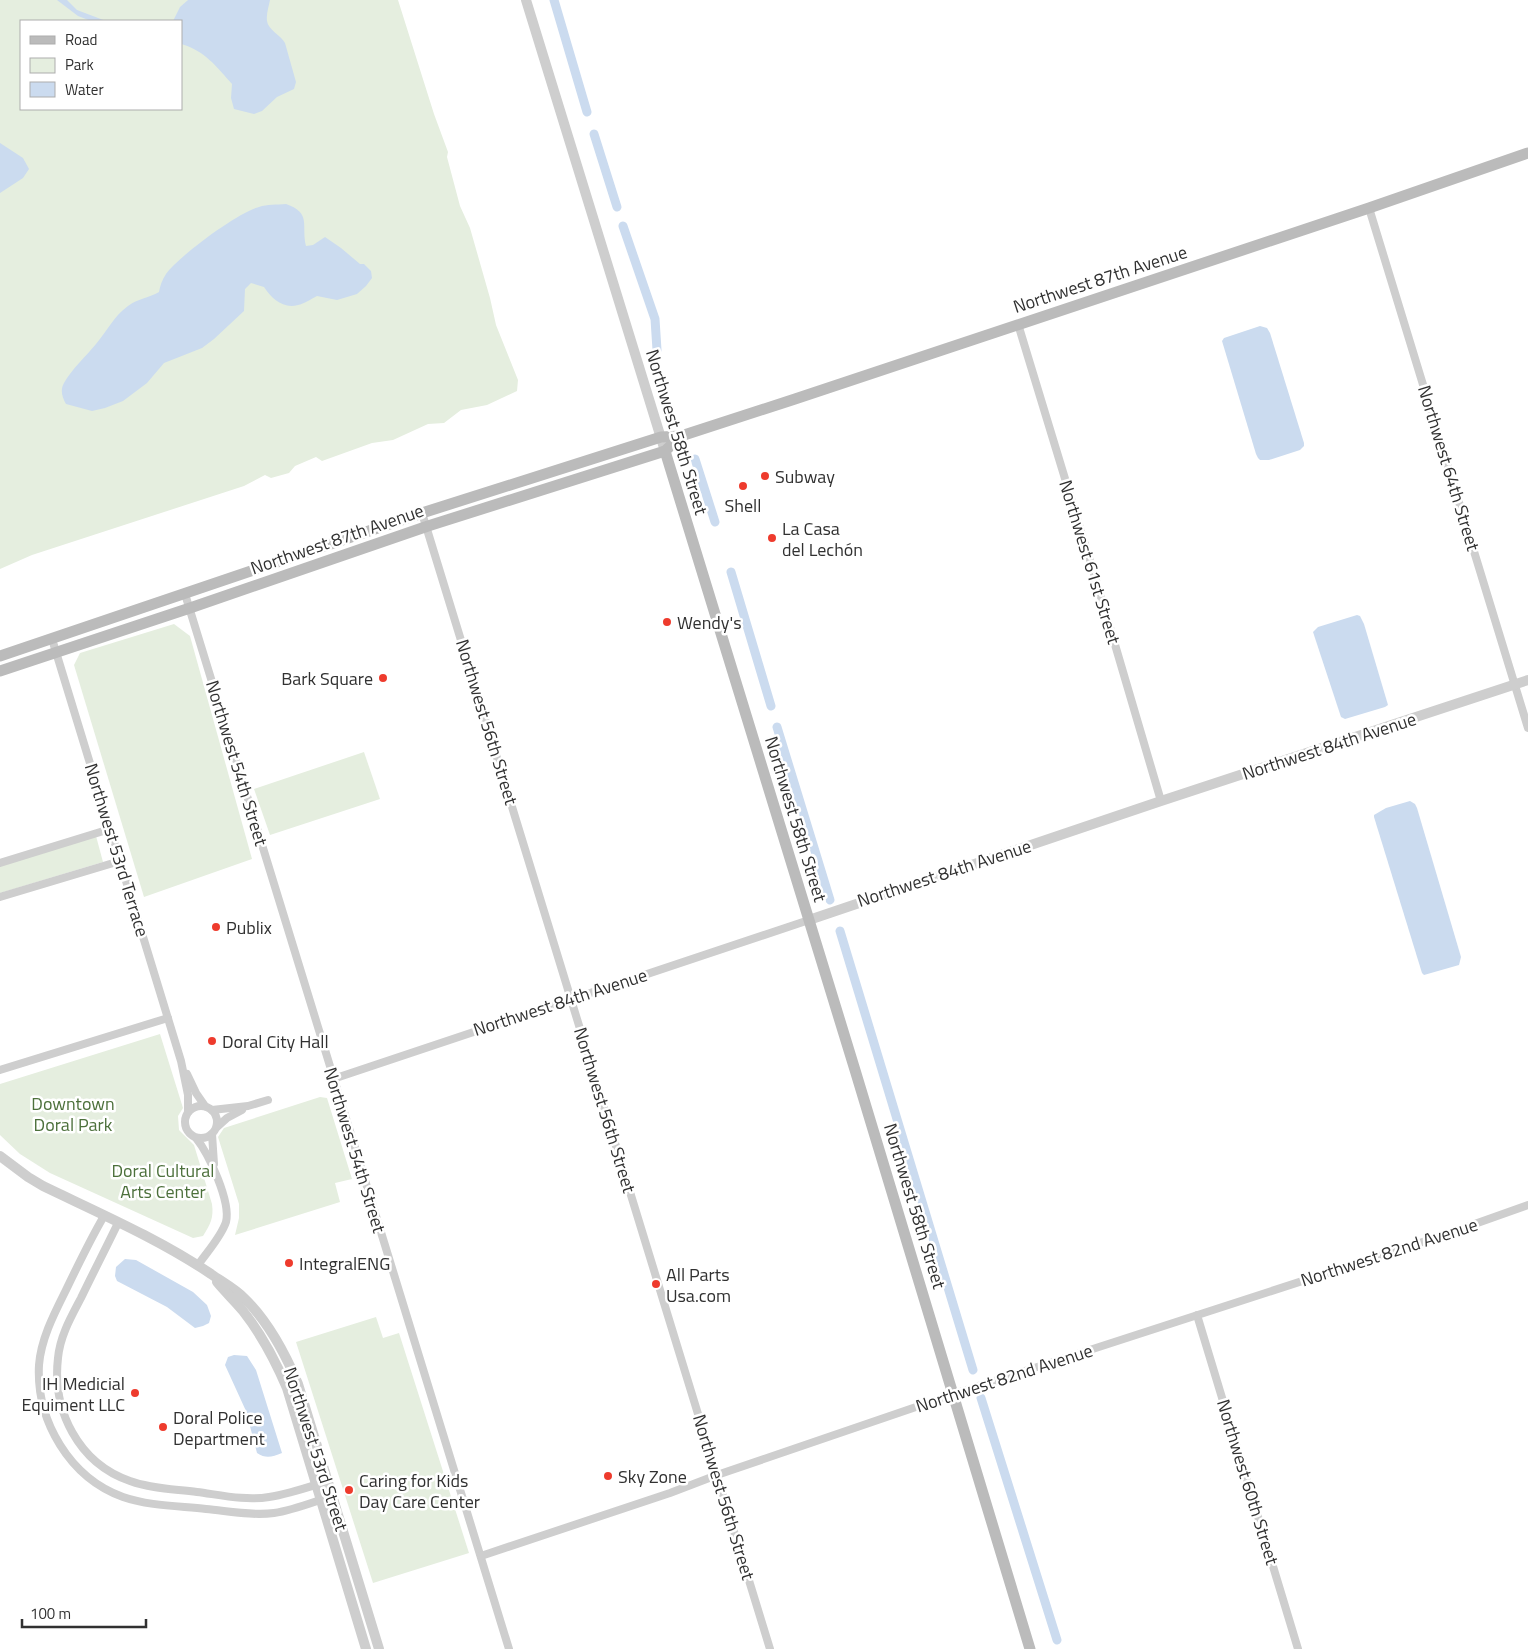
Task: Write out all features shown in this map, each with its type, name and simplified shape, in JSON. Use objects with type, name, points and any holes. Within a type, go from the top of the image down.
[{"type":"main road","name":"Northwest 87th Avenue","points":[[0,656],[422,513],[661,437],[681,436],[1369,208],[1528,152]]},
{"type":"main road","name":"Northwest 87th Avenue","points":[[0,672],[428,526],[665,451],[681,436]]},
{"type":"main road","name":"Northwest 58th Street","points":[[665,451],[954,1394],[1030,1649]]},
{"type":"street","name":"Northwest 58th Street","points":[[526,0],[665,451]]},
{"type":"street","name":"Northwest 64th Street","points":[[1369,208],[1528,728]]},
{"type":"street","name":"Northwest 61st Street","points":[[1018,324],[1102,597],[1161,801]]},
{"type":"street","name":"Northwest 56th Street","points":[[422,513],[428,526],[570,999],[708,1442],[716,1475],[770,1649]]},
{"type":"street","name":"Northwest 54th Street","points":[[185,594],[509,1649]]},
{"type":"street","name":"Northwest 53rd Terrace","points":[[52,638],[181,1061],[188,1095],[188,1112]]},
{"type":"street","name":"Northwest 84th Avenue","points":[[333,1079],[1528,680]]},
{"type":"street","points":[[0,863],[110,830]]},
{"type":"street","points":[[0,897],[120,861]]},
{"type":"street","points":[[0,1070],[168,1018]]},
{"type":"street","name":"Northwest 53rd Terrace","points":[[181,1061],[196,1093],[209,1108]]},
{"type":"street","points":[[196,1138],[204,1138],[212,1134],[227,1118],[248,1106],[268,1100]]},
{"type":"street","points":[[215,1170],[201,1144],[185,1128],[185,1118],[188,1112],[196,1106],[209,1108],[248,1106]]},
{"type":"street","points":[[209,1108],[217,1118],[217,1127]]},
{"type":"street","points":[[198,1265],[226,1222],[226,1209],[215,1170],[212,1134]]},
{"type":"street","name":"Northwest 53rd Street","points":[[0,1156],[28,1177],[176,1252],[228,1284],[245,1299],[274,1335],[298,1384],[379,1649]]},
{"type":"street","name":"Northwest 82nd Avenue","points":[[481,1556],[670,1493],[716,1475],[954,1394],[1438,1237],[1528,1205]]},
{"type":"street","points":[[104,1216],[56,1311],[46,1333],[41,1352],[39,1381],[45,1412],[64,1452],[91,1479],[108,1490],[125,1497],[154,1504],[258,1514],[274,1513],[332,1496]]},
{"type":"street","points":[[118,1223],[62,1338],[58,1356],[56,1381],[58,1400],[69,1430],[78,1443],[102,1466],[114,1474],[130,1481],[156,1488],[255,1498],[269,1497],[328,1481]]},
{"type":"street","name":"Northwest 53rd Street","points":[[212,1275],[258,1331],[275,1360],[287,1388],[366,1649]]},
{"type":"street","name":"Northwest 60th Street","points":[[1197,1314],[1298,1649]]},
{"type":"street","points":[[258,1331],[274,1335]]},
{"type":"street","points":[[230,1511],[231,1496]]},
{"type":"green space","points":[[0,0],[398,0],[448,152],[447,157],[460,206],[470,228],[496,325],[518,380],[517,391],[487,405],[461,410],[444,423],[428,424],[393,440],[372,443],[322,461],[316,457],[295,466],[289,473],[271,478],[265,475],[244,486],[32,555],[0,569]]},
{"type":"green space","points":[[174,624],[190,636],[252,859],[144,897],[74,665],[80,653]]},
{"type":"green space","points":[[364,752],[380,799],[270,835],[254,789]]},
{"type":"green space","points":[[96,836],[103,862],[0,893],[0,865]]},
{"type":"green space","name":"Downtown Doral Park","points":[[160,1034],[183,1108],[178,1116],[179,1130],[194,1145],[212,1204],[212,1217],[208,1228],[203,1236],[193,1238],[50,1173],[20,1154],[0,1135],[0,1084]]},
{"type":"green space","points":[[320,1097],[327,1098],[352,1179],[335,1183],[340,1202],[235,1235],[239,1218],[239,1204],[218,1137],[224,1128]]},
{"type":"green space","points":[[376,1317],[383,1338],[399,1333],[469,1553],[373,1583],[296,1342]]},
{"type":"water","points":[[57,0],[67,0],[77,10],[103,20],[88,20],[78,16]]},
{"type":"water","points":[[188,0],[270,0],[267,21],[285,43],[296,82],[294,89],[277,97],[262,111],[254,114],[234,109],[231,98],[232,84],[215,65],[197,50],[182,44],[182,20],[174,20],[180,7]]},
{"type":"water","points":[[0,143],[23,158],[29,169],[23,178],[0,193]]},
{"type":"water","points":[[286,204],[299,211],[304,220],[306,246],[313,245],[325,237],[371,271],[372,278],[366,286],[357,294],[337,300],[317,296],[303,304],[287,306],[278,302],[264,287],[251,283],[245,289],[244,311],[214,339],[202,348],[164,363],[147,383],[123,401],[92,411],[66,404],[63,399],[62,388],[67,378],[123,310],[136,301],[159,292],[163,278],[173,266],[196,246],[237,217],[259,207]]},
{"type":"water","points":[[1260,326],[1267,328],[1270,333],[1304,443],[1300,450],[1269,460],[1260,460],[1256,454],[1222,341],[1224,338]]},
{"type":"water","points":[[1357,615],[1360,616],[1364,624],[1388,705],[1345,719],[1341,717],[1313,632],[1318,627]]},
{"type":"water","points":[[1410,801],[1417,808],[1461,957],[1459,965],[1424,975],[1374,817],[1374,815],[1386,808]]},
{"type":"water","points":[[125,1259],[136,1260],[193,1292],[207,1305],[211,1316],[209,1323],[195,1328],[167,1307],[117,1281],[115,1276],[116,1267]]},
{"type":"water","points":[[234,1355],[247,1356],[256,1370],[282,1453],[269,1457],[257,1453],[246,1411],[225,1365],[228,1357]]},
{"type":"waterway","points":[[554,0],[587,112]]},
{"type":"waterway","points":[[594,134],[617,207]]},
{"type":"waterway","points":[[623,226],[655,319],[657,350]]},
{"type":"waterway","points":[[695,459],[715,522]]},
{"type":"waterway","points":[[731,572],[771,706]]},
{"type":"waterway","points":[[777,727],[830,900]]},
{"type":"waterway","points":[[840,931],[973,1370]]},
{"type":"waterway","points":[[981,1398],[1057,1640]]},
{"type":"place","name":"Subway","points":[[765,476]]},
{"type":"place","name":"Shell","points":[[743,486]]},
{"type":"place","name":"La Casa del Lechón","points":[[772,538]]},
{"type":"place","name":"Wendy's","points":[[667,622]]},
{"type":"place","name":"Bark Square","points":[[383,678]]},
{"type":"place","name":"Publix","points":[[216,927]]},
{"type":"place","name":"Doral City Hall","points":[[212,1041]]},
{"type":"place","name":"IntegralENG","points":[[289,1263]]},
{"type":"place","name":"All Parts Usa.com","points":[[656,1284]]},
{"type":"place","name":"IH Medicial Equiment LLC","points":[[135,1393]]},
{"type":"place","name":"Doral Police Department","points":[[163,1427]]},
{"type":"place","name":"Sky Zone","points":[[608,1476]]},
{"type":"place","name":"Caring for Kids Day Care Center","points":[[349,1490]]},
{"type":"park label","name":"Doral Cultural Arts Center","points":[[163,1180]]}]
